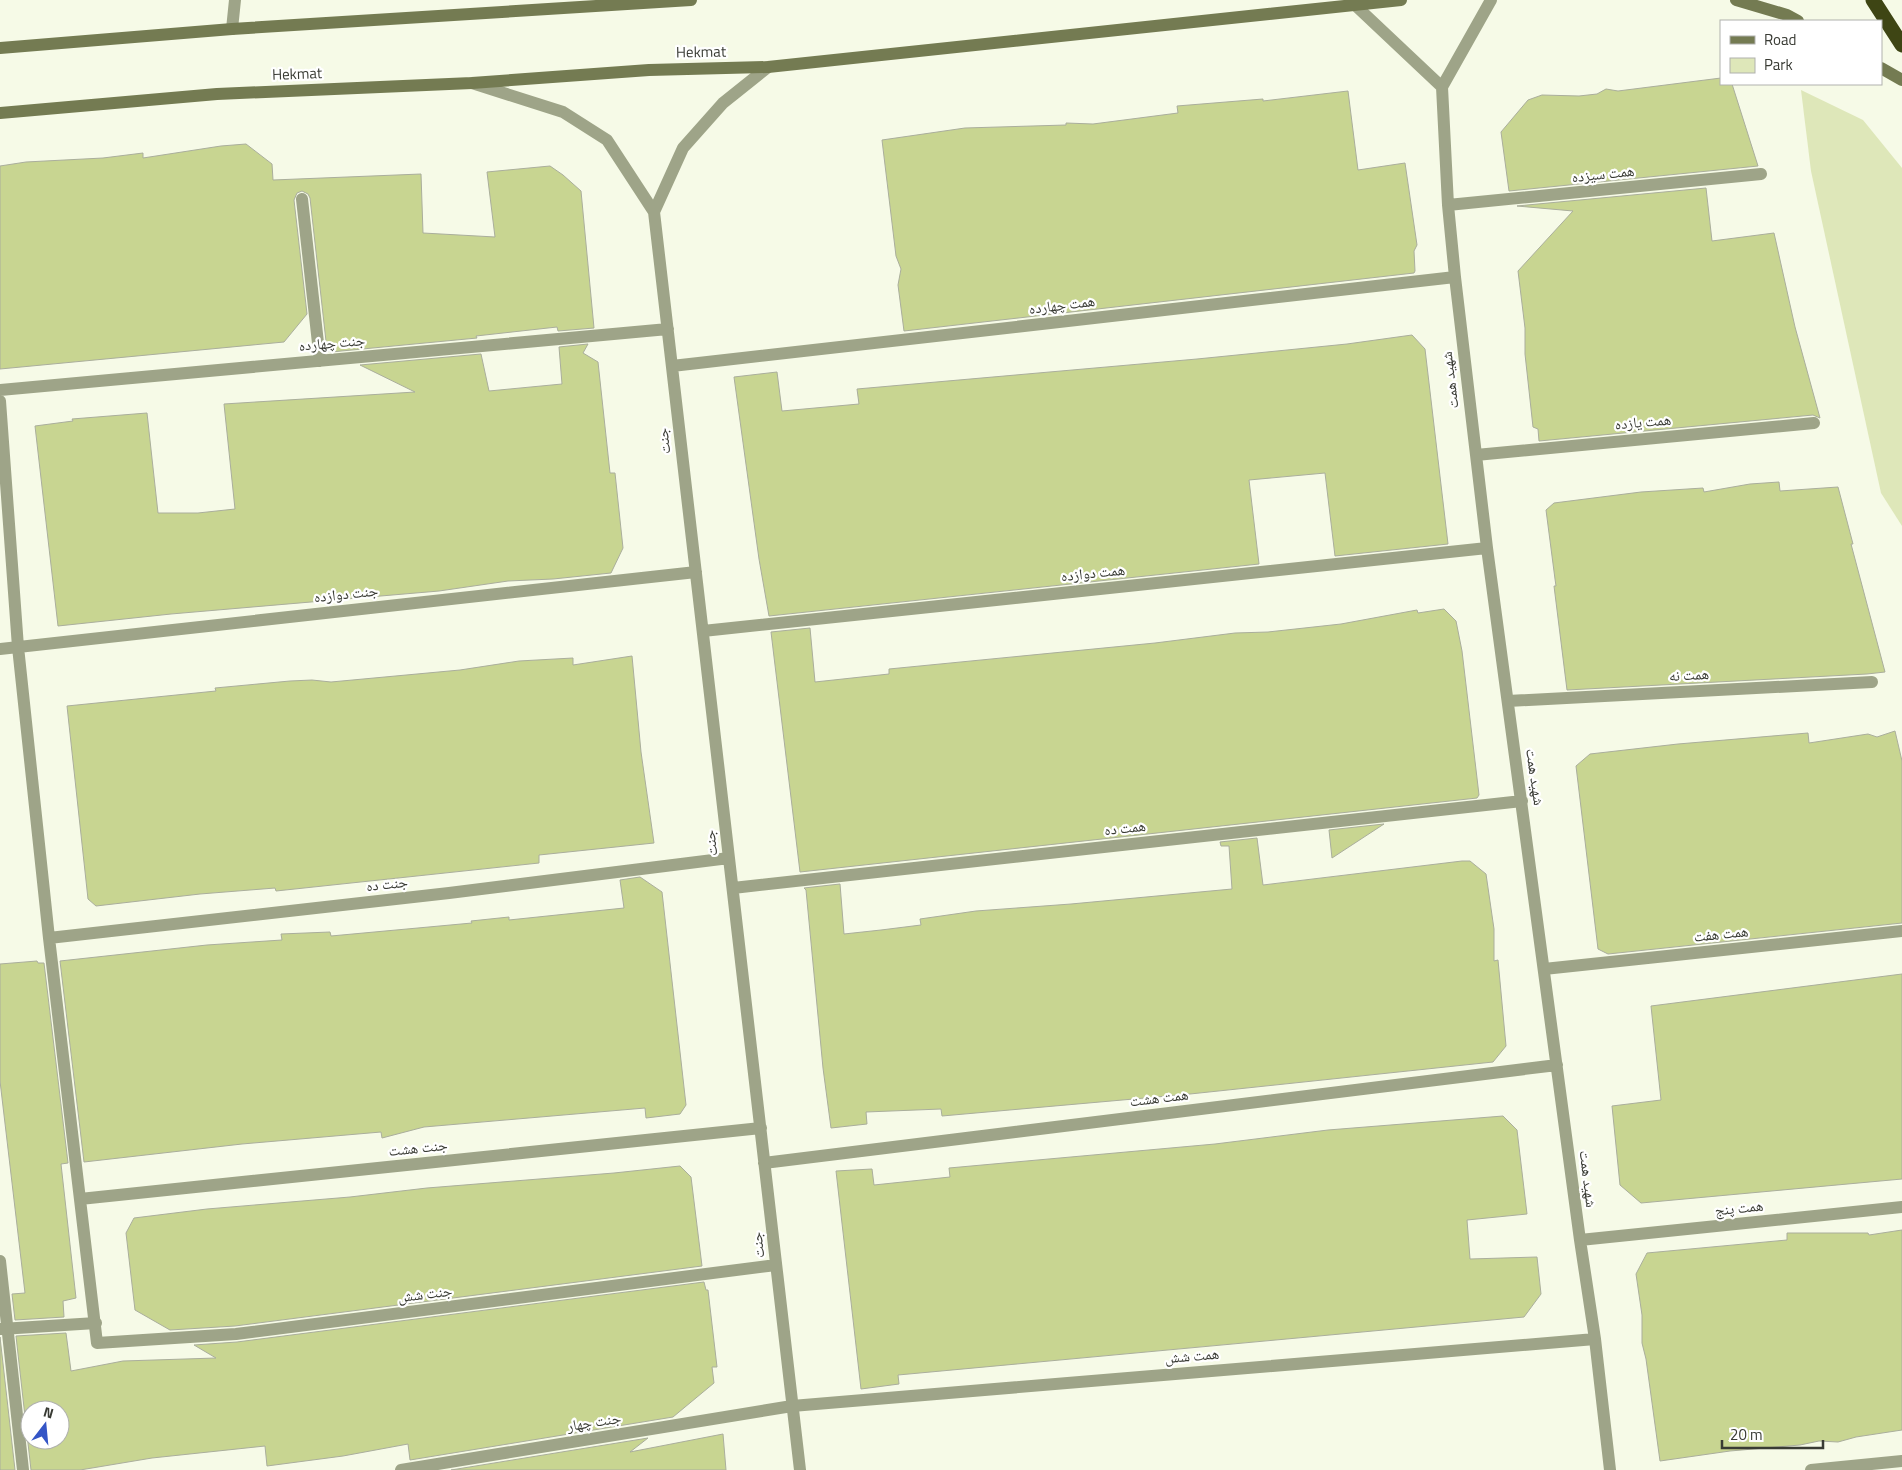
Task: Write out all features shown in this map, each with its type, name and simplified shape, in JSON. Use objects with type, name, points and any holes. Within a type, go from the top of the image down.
[{"type":"highway","points":[[1873,0],[1902,45]]},
{"type":"street","points":[[232,29],[235,0]]},
{"type":"street","points":[[548,9],[559,0]]},
{"type":"street","points":[[0,48],[232,29],[691,0]]},
{"type":"street","name":"Hekmat","points":[[0,113],[217,94],[472,83],[649,70],[768,67],[1401,0]]},
{"type":"street","points":[[1355,5],[1442,87],[1491,0]]},
{"type":"street","points":[[1736,0],[1787,15],[1796,20]]},
{"type":"street","points":[[654,212],[683,148],[723,103],[768,67]]},
{"type":"street","points":[[1882,69],[1902,80]]},
{"type":"street","points":[[472,83],[563,112],[607,140],[654,212]]},
{"type":"street","name":"شهید همت","points":[[1442,87],[1448,205],[1455,277],[1487,548],[1580,1240],[1595,1338],[1610,1470]]},
{"type":"street","name":"همت سیزده","points":[[1448,205],[1761,174]]},
{"type":"street","points":[[302,199],[320,361]]},
{"type":"street","name":"جنت","points":[[654,212],[800,1470]]},
{"type":"street","name":"همت چهارده","points":[[672,366],[1455,277]]},
{"type":"street","name":"جنت چهارده","points":[[0,390],[668,329]]},
{"type":"street","points":[[0,401],[18,647],[49,938],[96,1323],[4,1329]]},
{"type":"street","name":"همت یازده","points":[[1476,455],[1814,423]]},
{"type":"street","name":"همت دوازده","points":[[702,631],[1487,548]]},
{"type":"street","name":"جنت دوازده","points":[[0,649],[696,572]]},
{"type":"street","name":"همت نه","points":[[1508,701],[1872,682]]},
{"type":"street","name":"همت ده","points":[[733,888],[1522,801]]},
{"type":"street","name":"جنت ده","points":[[49,938],[449,893],[729,858]]},
{"type":"street","name":"همت هفت","points":[[1544,969],[1902,931]]},
{"type":"street","name":"همت هشت","points":[[764,1163],[1557,1065]]},
{"type":"street","name":"جنت هشت","points":[[80,1199],[761,1128]]},
{"type":"street","name":"همت پنج","points":[[1580,1240],[1902,1207]]},
{"type":"street","points":[[0,1262],[4,1329],[23,1470]]},
{"type":"street","name":"جنت شش","points":[[96,1323],[98,1343],[236,1334],[776,1265]]},
{"type":"street","name":"همت شش","points":[[792,1406],[1595,1338]]},
{"type":"street","name":"جنت چهار","points":[[401,1470],[792,1406]]},
{"type":"street","points":[[1811,1470],[1902,1461]]},
{"type":"green space","points":[[1801,90],[1863,120],[1902,168],[1902,526],[1881,493],[1811,171]]},
{"type":"building","points":[[1720,78],[1720,85],[1732,85],[1758,166],[1509,191],[1501,132],[1528,100],[1542,95],[1579,96],[1597,94],[1606,89],[1618,91]]},
{"type":"building","points":[[1348,91],[1358,170],[1405,163],[1417,245],[1414,251],[1414,273],[904,331],[898,285],[901,269],[896,256],[882,140],[965,128],[1066,125],[1066,123],[1093,124],[1178,113],[1177,106],[1263,99],[1263,101]]},
{"type":"building","points":[[246,144],[272,164],[273,180],[421,174],[423,233],[495,237],[487,172],[550,166],[581,191],[594,328],[558,331],[557,327],[476,336],[477,338],[331,352],[327,350],[310,198],[308,194],[302,191],[297,193],[294,200],[307,314],[284,342],[0,369],[0,166],[26,162],[103,158],[143,153],[143,158]]},
{"type":"building","points":[[1706,188],[1712,241],[1774,233],[1795,327],[1820,418],[1813,415],[1539,441],[1538,429],[1533,427],[1525,354],[1525,328],[1518,271],[1573,211],[1517,206]]},
{"type":"building","points":[[1412,335],[1425,349],[1448,544],[1335,556],[1325,473],[1249,480],[1259,564],[769,616],[759,559],[734,377],[777,372],[782,411],[859,404],[857,389],[1197,359],[1347,344]]},
{"type":"building","points":[[588,344],[583,353],[598,362],[610,473],[615,473],[623,548],[611,573],[508,581],[439,591],[171,614],[58,626],[35,426],[73,421],[72,419],[147,413],[158,513],[198,513],[235,509],[224,404],[415,392],[360,365],[481,354],[489,391],[562,384],[559,347]]},
{"type":"building","points":[[1779,482],[1780,491],[1838,487],[1885,672],[1567,690],[1546,510],[1554,503],[1641,492],[1703,488],[1704,492],[1750,484]]},
{"type":"building","points":[[1444,609],[1456,621],[1462,651],[1479,795],[1477,798],[800,872],[771,632],[810,628],[815,682],[889,674],[889,669],[1155,643],[1235,633],[1268,632],[1341,624],[1417,610],[1418,613]]},
{"type":"building","points":[[632,656],[641,752],[654,843],[539,855],[539,863],[276,891],[275,888],[200,894],[96,906],[88,899],[67,706],[216,691],[215,688],[290,681],[312,680],[331,682],[460,670],[519,661],[573,658],[573,665]]},
{"type":"building","points":[[1895,731],[1902,761],[1902,923],[1608,954],[1598,949],[1576,766],[1590,754],[1678,744],[1808,733],[1809,743],[1868,734],[1877,737]]},
{"type":"building","points":[[1384,824],[1332,858],[1329,830]]},
{"type":"building","points":[[1257,838],[1263,885],[1462,861],[1470,861],[1486,874],[1494,929],[1494,961],[1498,960],[1506,1046],[1493,1062],[1190,1094],[942,1116],[941,1109],[866,1112],[867,1124],[831,1128],[823,1068],[806,890],[804,888],[840,884],[844,934],[881,930],[921,925],[920,919],[976,911],[1232,889],[1229,846],[1221,846],[1220,842]]},
{"type":"building","points":[[640,877],[662,892],[686,1105],[680,1114],[646,1118],[645,1108],[424,1127],[382,1138],[381,1132],[242,1144],[84,1162],[60,961],[207,945],[282,940],[281,934],[330,932],[331,936],[472,923],[471,921],[509,917],[509,920],[624,908],[620,880]]},
{"type":"building","points":[[37,961],[38,963],[44,963],[68,1163],[61,1164],[76,1298],[63,1301],[64,1317],[15,1320],[12,1294],[25,1293],[0,1081],[0,964]]},
{"type":"building","points":[[1902,974],[1902,1179],[1641,1203],[1620,1185],[1612,1106],[1661,1100],[1651,1006]]},
{"type":"building","points":[[1503,1116],[1517,1130],[1527,1214],[1467,1220],[1470,1259],[1537,1257],[1541,1294],[1524,1317],[898,1375],[899,1384],[861,1389],[836,1171],[872,1169],[874,1185],[950,1177],[949,1168],[1215,1144],[1328,1130]]},
{"type":"building","points":[[680,1166],[691,1177],[702,1266],[235,1326],[170,1330],[135,1310],[126,1233],[134,1218],[207,1209],[350,1197],[427,1188]]},
{"type":"building","points":[[1902,1230],[1902,1430],[1856,1437],[1838,1442],[1819,1441],[1800,1445],[1730,1451],[1660,1461],[1646,1359],[1642,1343],[1642,1315],[1636,1274],[1647,1253],[1787,1240],[1787,1233],[1868,1233],[1869,1235]]},
{"type":"building","points":[[704,1282],[706,1290],[708,1290],[717,1367],[712,1367],[714,1383],[673,1417],[410,1460],[408,1444],[343,1456],[267,1466],[265,1446],[152,1458],[80,1470],[31,1470],[29,1450],[70,1450],[70,1400],[23,1400],[16,1336],[66,1333],[71,1371],[123,1361],[216,1358],[194,1345],[237,1342]]},
{"type":"building","points":[[0,1337],[15,1470],[0,1470]]},
{"type":"building","points":[[723,1434],[726,1470],[451,1470],[648,1438],[630,1452]]}]
